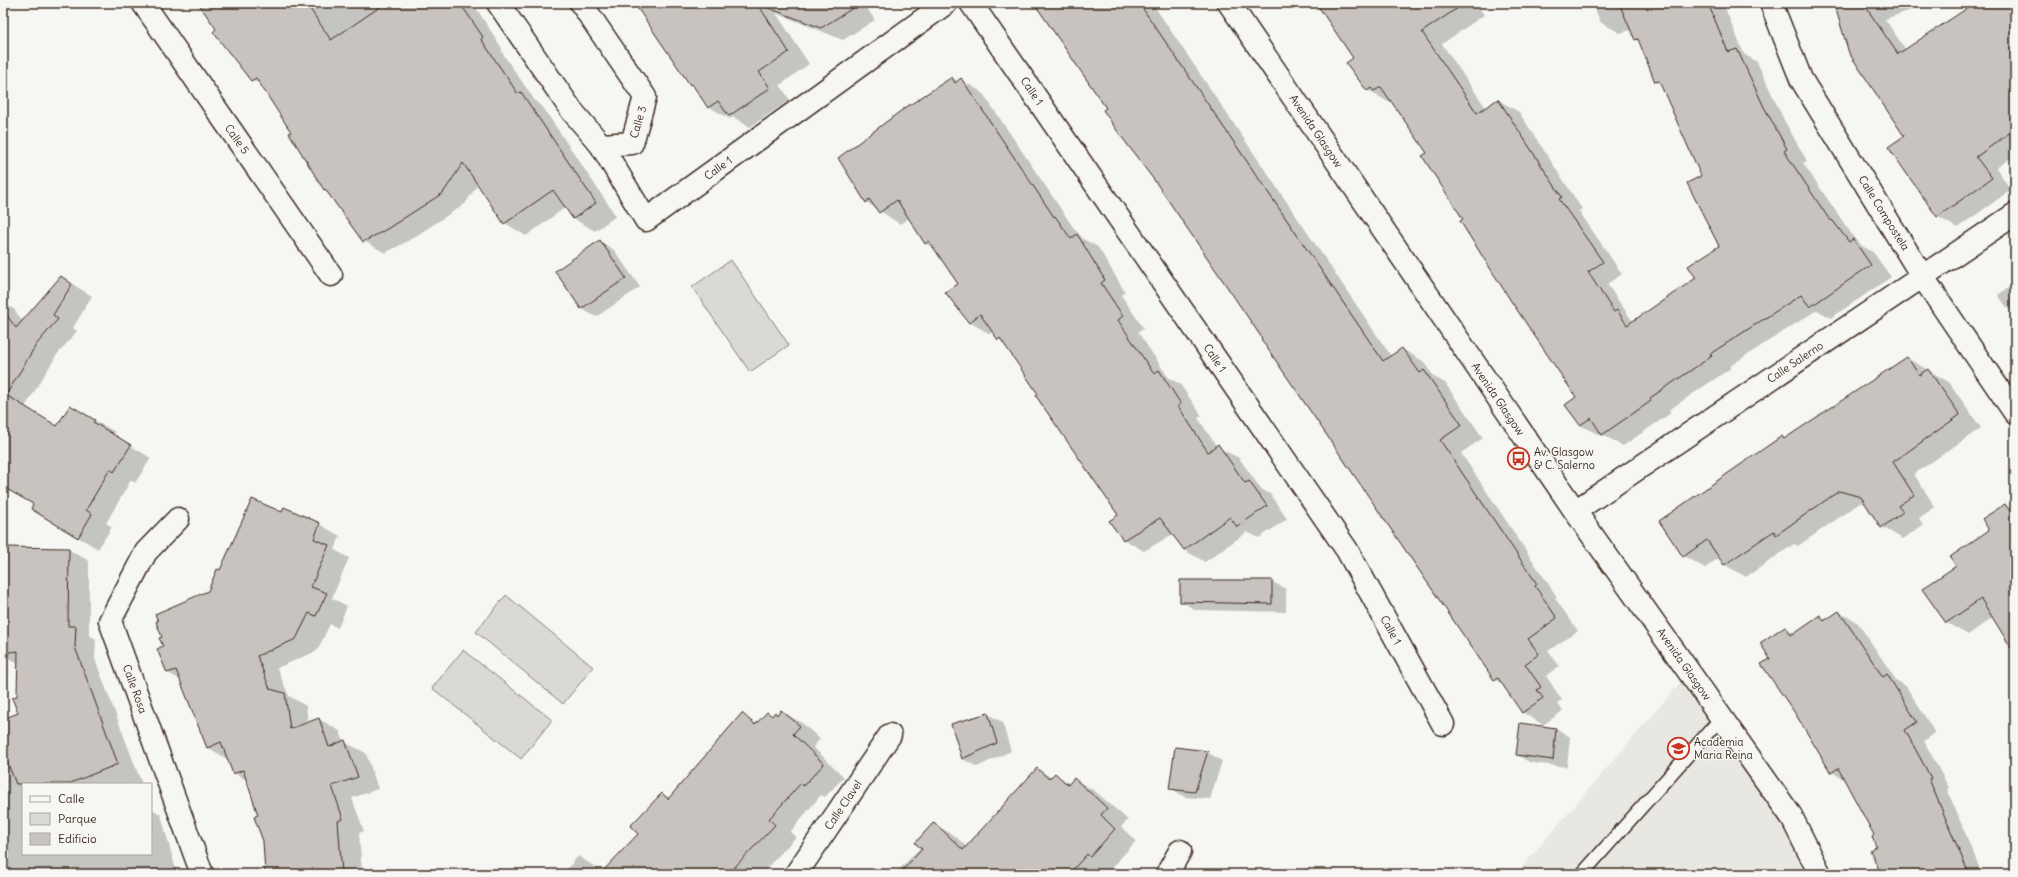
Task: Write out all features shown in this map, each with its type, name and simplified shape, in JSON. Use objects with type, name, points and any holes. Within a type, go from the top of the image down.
[{"type":"street","name":"Calle 5","points":[[143,3],[331,276]]},
{"type":"street","points":[[498,3],[572,111],[601,145]]},
{"type":"street","name":"Calle 3","points":[[581,3],[645,97],[632,142],[601,145]]},
{"type":"street","name":"Calle 1","points":[[601,145],[646,220],[946,3]]},
{"type":"street","name":"Calle 1","points":[[971,3],[1347,550],[1443,724]]},
{"type":"street","name":"Avenida Glasgow","points":[[1229,3],[1575,511],[1791,816],[1820,874]]},
{"type":"street","name":"Calle Compostela","points":[[1772,3],[1801,79],[1922,276],[2015,413]]},
{"type":"street","name":"Calle Salerno","points":[[1575,511],[2015,214]]},
{"type":"street","name":"Calle Rosa","points":[[178,519],[146,552],[110,620],[202,874]]},
{"type":"street","name":"Calle Clavel","points":[[796,874],[890,735]]},
{"type":"street","points":[[1167,874],[1180,851]]},
{"type":"lane","points":[[1582,874],[1721,718]]},
{"type":"shaded area","name":"Academia Maria Reina","points":[[1686,676],[1783,820],[1804,874],[1516,874]]},
{"type":"green space","points":[[731,260],[789,345],[750,372],[692,287]]},
{"type":"green space","points":[[506,595],[593,667],[563,704],[476,632]]},
{"type":"green space","points":[[463,650],[552,720],[521,759],[432,688]]},
{"type":"building","points":[[198,3],[306,3],[331,40],[386,3],[460,3],[483,37],[481,39],[518,94],[521,92],[596,203],[573,219],[553,190],[504,224],[463,163],[443,193],[387,229],[363,242],[325,189],[324,190],[289,133],[291,132],[256,78],[251,81],[213,32],[216,29]]},
{"type":"building","points":[[634,3],[757,3],[789,52],[759,72],[770,88],[729,116],[718,101],[708,108],[692,84],[690,85]]},
{"type":"building","points":[[762,3],[861,3],[821,28],[761,5]]},
{"type":"building","points":[[1034,3],[1139,3],[1383,361],[1402,348],[1420,373],[1424,370],[1462,425],[1440,440],[1537,584],[1535,586],[1557,618],[1528,639],[1539,654],[1525,664],[1541,687],[1537,690],[1543,698],[1522,713],[1498,678],[1494,680],[1157,184],[1103,110],[1106,108]]},
{"type":"building","points":[[1316,3],[1465,3],[1422,32],[1477,113],[1498,99],[1562,197],[1559,199],[1603,262],[1588,272],[1614,312],[1617,310],[1627,325],[1696,278],[1688,266],[1719,246],[1687,183],[1701,176],[1659,81],[1655,82],[1638,39],[1635,40],[1619,3],[1708,3],[1728,52],[1737,49],[1764,107],[1787,149],[1784,151],[1829,219],[1833,221],[1849,242],[1853,239],[1871,265],[1810,307],[1801,295],[1710,354],[1712,356],[1650,398],[1651,401],[1602,435],[1591,418],[1580,425],[1565,405],[1576,397],[1511,301],[1460,221],[1463,219],[1422,156],[1427,153],[1381,87],[1374,91],[1371,88],[1367,91],[1346,63],[1353,58]]},
{"type":"building","points":[[1834,3],[1863,3],[1898,54],[1975,3],[2015,3],[2015,129],[1976,157],[1992,178],[1937,217],[1888,147],[1904,136],[1849,53]]},
{"type":"building","points":[[952,77],[955,83],[961,78],[1054,217],[1055,216],[1071,239],[1077,234],[1105,280],[1101,283],[1123,316],[1118,320],[1154,374],[1159,370],[1181,404],[1178,406],[1208,452],[1218,444],[1245,483],[1249,481],[1267,506],[1237,527],[1230,517],[1184,550],[1160,518],[1123,540],[1109,521],[1118,515],[1036,396],[1038,394],[1000,338],[998,340],[980,314],[969,323],[945,292],[958,284],[929,241],[925,244],[897,200],[879,213],[869,199],[866,203],[838,158],[902,110]]},
{"type":"building","points":[[600,240],[626,278],[581,309],[555,271]]},
{"type":"building","points":[[61,276],[72,284],[53,315],[58,319],[36,345],[6,395],[57,426],[70,405],[95,420],[93,422],[131,445],[114,472],[110,469],[86,510],[92,514],[78,538],[31,509],[33,504],[3,487],[3,310],[16,328]]},
{"type":"building","points":[[1907,357],[1919,375],[1928,369],[1960,415],[1893,462],[1914,495],[1898,506],[1903,512],[1881,528],[1861,497],[1839,491],[1776,535],[1774,531],[1724,565],[1707,540],[1683,557],[1659,521],[1782,436],[1784,439]]},
{"type":"building","points":[[252,499],[282,512],[284,507],[320,523],[314,539],[329,545],[311,587],[327,593],[316,616],[309,613],[296,639],[257,656],[270,689],[285,693],[290,729],[319,718],[329,747],[345,740],[358,777],[332,786],[343,819],[338,821],[342,874],[265,874],[263,841],[254,817],[258,815],[243,770],[233,774],[221,742],[207,748],[176,670],[167,673],[157,649],[163,646],[159,638],[162,637],[156,622],[158,621],[155,614],[208,591],[217,569],[220,570]]},
{"type":"building","points":[[2005,504],[2012,514],[2015,512],[2015,654],[1981,599],[1946,623],[1922,589],[1956,566],[1950,557],[1989,530],[1982,519]]},
{"type":"building","points":[[3,547],[69,548],[68,626],[76,626],[75,647],[118,764],[70,783],[16,784],[3,751],[3,719],[18,713],[12,698],[17,696],[18,651],[3,653]]},
{"type":"building","points":[[1180,580],[1272,580],[1272,604],[1180,602]]},
{"type":"building","points":[[1839,611],[1883,677],[1887,674],[1917,722],[1905,730],[1931,778],[1929,779],[1969,874],[1881,874],[1870,850],[1876,846],[1872,837],[1874,835],[1838,768],[1831,773],[1795,713],[1761,664],[1770,659],[1760,643],[1785,626],[1791,635],[1820,615],[1824,621]]},
{"type":"building","points":[[781,710],[800,726],[793,734],[824,764],[803,786],[801,783],[769,819],[775,825],[728,874],[600,874],[638,834],[630,826],[662,793],[668,799],[742,713],[755,725],[767,712],[772,716],[775,712],[777,715]]},
{"type":"building","points":[[988,713],[997,743],[962,759],[951,724]]},
{"type":"building","points":[[1520,723],[1556,728],[1553,760],[1516,755]]},
{"type":"building","points":[[1175,747],[1208,751],[1195,792],[1169,789]]},
{"type":"building","points":[[1037,768],[1049,779],[1055,773],[1068,785],[1074,778],[1107,808],[1101,815],[1115,829],[1090,857],[1087,854],[1069,874],[899,874],[922,849],[915,843],[934,822],[963,850]]},
{"type":"place","name":"Av. Glasgow & C. Salerno","points":[[1519,458]]},
{"type":"place","name":"Academia Maria Reina","points":[[1679,748]]}]
